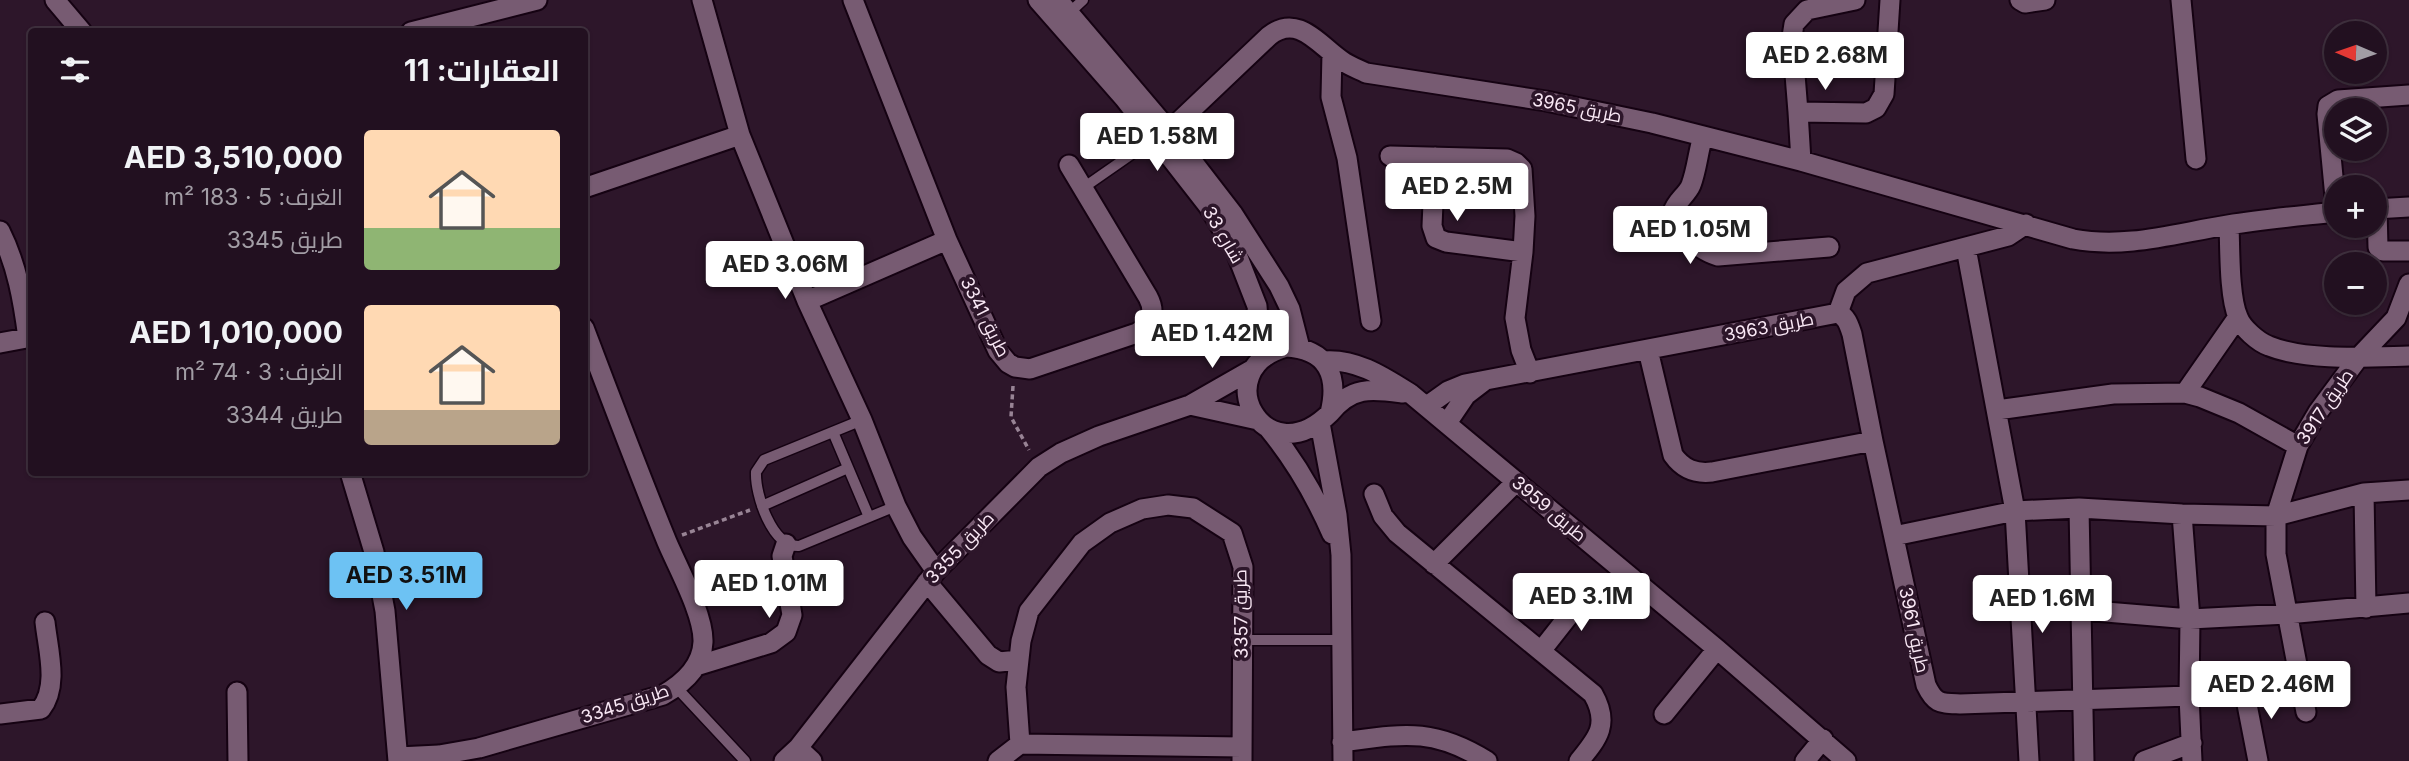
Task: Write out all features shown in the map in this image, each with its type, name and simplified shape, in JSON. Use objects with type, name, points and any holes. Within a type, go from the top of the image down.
[{"type":"street","points":[[55,0],[79,28]]},
{"type":"street","points":[[424,28],[503,4],[537,0]]},
{"type":"street","points":[[702,0],[740,135],[807,301],[862,420],[896,506],[932,577],[988,655],[999,662],[1019,660]]},
{"type":"street","name":"طريق 3341","points":[[853,0],[947,240],[998,351],[1015,367],[1037,367],[1137,333],[1143,330],[1152,318],[1153,311],[1148,297],[1069,164]]},
{"type":"street","name":"شارع 33","points":[[1038,0],[1124,98],[1209,207],[1236,252],[1257,306],[1257,364]]},
{"type":"street","points":[[1801,161],[1791,37],[1794,23],[1807,10],[1855,0]]},
{"type":"street","points":[[1798,112],[1866,113],[1880,104],[1884,94],[1890,0]]},
{"type":"street","points":[[2020,0],[2045,0]]},
{"type":"street","points":[[2182,0],[2196,159]]},
{"type":"street","name":"شارع 33","points":[[1070,4],[1233,214],[1279,286],[1290,309],[1300,348]]},
{"type":"street","name":"طريق 3965","points":[[1169,131],[1276,31],[1293,27],[1301,29],[1343,61],[1366,73],[1572,106],[1801,161],[2026,224]]},
{"type":"street","points":[[1332,53],[1331,97],[1347,158],[1371,321]]},
{"type":"street","points":[[2333,175],[2328,106],[2338,100],[2409,95]]},
{"type":"street","points":[[588,187],[740,135]]},
{"type":"street","points":[[1703,136],[1690,187],[1673,214],[1678,228],[1697,246],[1718,256],[1829,247]]},
{"type":"street","points":[[1390,156],[1507,159],[1522,169],[1525,216],[1515,318],[1521,350],[1530,373]]},
{"type":"street","points":[[1435,157],[1432,226],[1436,238],[1446,242],[1523,253]]},
{"type":"street","points":[[2387,208],[2409,207]]},
{"type":"street","points":[[2026,224],[2073,239],[2106,243],[2140,242],[2229,225],[2324,212]]},
{"type":"street","name":"طريق 3963","points":[[1427,406],[1456,387],[1838,313],[1846,290],[1867,273],[2008,236],[2026,224]]},
{"type":"street","points":[[2229,225],[2234,299],[2238,317],[2248,331],[2267,346],[2298,353],[2359,357],[2409,356]]},
{"type":"street","points":[[0,231],[12,254],[28,326]]},
{"type":"street","points":[[2378,238],[2378,247],[2383,251],[2409,251]]},
{"type":"street","points":[[807,301],[947,240]]},
{"type":"street","points":[[1966,248],[2015,511],[2029,761]]},
{"type":"street","name":"طريق 3917","points":[[2306,712],[2276,554],[2276,516],[2298,446],[2318,412],[2359,357],[2396,318],[2409,284]]},
{"type":"street","name":"طريق 3961","points":[[1838,313],[1844,315],[1852,334],[1872,440],[1926,685],[1932,698],[1940,703],[2026,703],[2189,696],[2299,681]]},
{"type":"street","points":[[2185,393],[2238,317]]},
{"type":"street","points":[[0,344],[28,337]]},
{"type":"street","points":[[588,338],[694,604],[703,639],[696,666]]},
{"type":"street","points":[[1341,555],[1315,495],[1293,459],[1251,409],[1247,396],[1248,382],[1257,364],[1273,351],[1286,347],[1313,352],[1331,373],[1334,386],[1325,418],[1341,555],[1343,751],[1416,734],[1453,743],[1487,761]]},
{"type":"street","points":[[1648,350],[1670,447],[1678,463],[1694,472],[1712,472],[1872,440]]},
{"type":"street","name":"طريق 3959","points":[[1323,361],[1335,360],[1355,364],[1411,394],[1427,406],[1846,761]]},
{"type":"street","name":"طريق 3355","points":[[798,757],[932,577],[1039,467],[1061,453],[1099,436],[1190,405],[1257,364]]},
{"type":"street","points":[[1447,423],[1466,395],[1484,381]]},
{"type":"street","points":[[1190,405],[1264,425],[1283,434],[1296,434],[1309,431],[1338,403],[1362,390],[1411,394]]},
{"type":"street","points":[[1997,410],[2113,394],[2185,393],[2239,413],[2298,446]]},
{"type":"street","name":"طريق 3345","points":[[351,476],[374,552],[385,611],[398,759],[479,748],[663,695],[676,687],[696,666]]},
{"type":"street","points":[[1434,564],[1516,482]]},
{"type":"street","points":[[1894,536],[2015,511],[2079,508],[2276,516],[2364,493],[2409,490]]},
{"type":"street","points":[[2364,493],[2366,608]]},
{"type":"street","points":[[1374,494],[1382,516],[1389,525],[1586,686],[1599,705],[1601,728],[1597,739],[1579,761]]},
{"type":"street","name":"طريق 3357","points":[[1168,505],[1193,508],[1232,533],[1242,567],[1241,640],[1242,754],[1020,744],[1016,687],[1021,640],[1029,611],[1082,543],[1110,523],[1142,509],[1168,505]]},
{"type":"street","points":[[2079,508],[2084,761]]},
{"type":"street","points":[[2144,761],[2192,752],[2189,696],[2190,619],[2182,514]]},
{"type":"street","points":[[696,666],[771,643],[786,632],[792,615],[782,556],[786,544]]},
{"type":"street","points":[[1541,651],[1589,590]]},
{"type":"street","points":[[2082,610],[2190,619],[2409,603]]},
{"type":"street","points":[[0,714],[41,709],[48,700],[52,685],[45,622]]},
{"type":"street","points":[[1664,714],[1717,649]]},
{"type":"street","points":[[2244,689],[2258,761]]},
{"type":"street","points":[[237,692],[238,761]]},
{"type":"street","points":[[1805,761],[1823,739]]},
{"type":"street","points":[[998,761],[1020,744]]},
{"type":"lane","points":[[1083,188],[1139,149]]},
{"type":"lane","points":[[862,420],[764,460],[759,465],[756,480],[762,506],[778,537],[786,544],[799,546],[896,506]]},
{"type":"lane","points":[[833,432],[869,517]]},
{"type":"lane","points":[[762,506],[848,468]]},
{"type":"lane","points":[[1241,640],[1342,640]]},
{"type":"lane","points":[[676,687],[745,761]]},
{"type":"path","points":[[1015,367],[1011,417],[1039,467]]},
{"type":"path","points":[[667,541],[762,506]]}]
